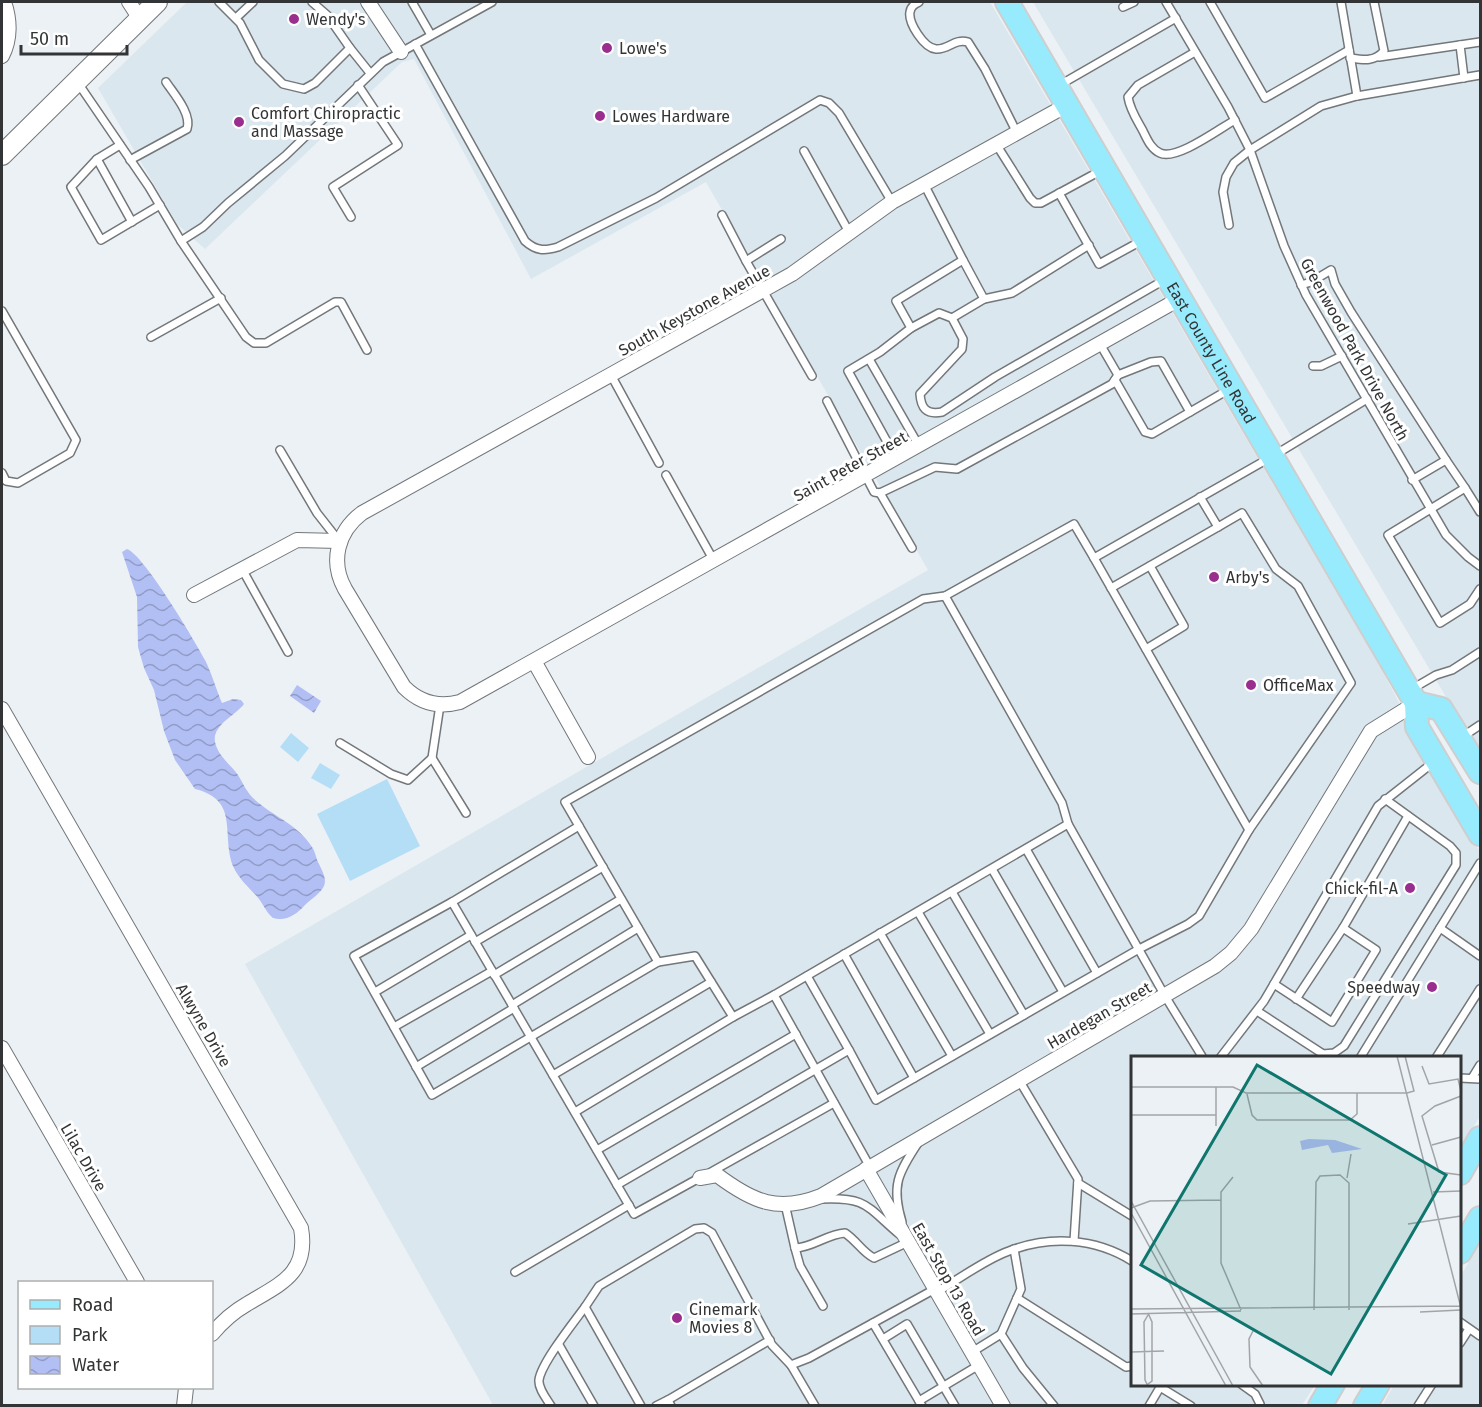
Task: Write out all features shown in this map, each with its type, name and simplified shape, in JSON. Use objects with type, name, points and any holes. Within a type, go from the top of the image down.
[{"type":"main road","points":[[2,156],[157,2]]},
{"type":"main road","name":"East County Line Road","points":[[1007,2],[1413,697],[1417,727],[1480,834]]},
{"type":"main road","points":[[1413,697],[1441,709],[1475,731],[1480,772]]},
{"type":"main road","points":[[1463,1161],[1480,1138]]},
{"type":"main road","points":[[1461,1250],[1480,1218]]},
{"type":"main road","points":[[1365,1406],[1377,1386]]},
{"type":"street","points":[[2,56],[9,31],[4,2]]},
{"type":"street","points":[[129,2],[140,19]]},
{"type":"street","points":[[368,2],[401,52]]},
{"type":"street","name":"South Keystone Avenue","points":[[339,543],[349,525],[362,513],[792,274],[892,202],[1017,133],[1061,96]]},
{"type":"street","name":"Saint Peter Street","points":[[435,704],[464,700],[1181,298]]},
{"type":"street","points":[[194,595],[297,540],[339,543],[336,563],[340,581],[404,687],[412,695],[435,704]]},
{"type":"street","points":[[534,661],[588,757]]},
{"type":"street","name":"Hardegan Street","points":[[700,1178],[717,1175],[755,1200],[772,1204],[811,1200],[827,1193],[1219,963],[1241,942],[1371,731],[1413,697]]},
{"type":"street","name":"Alwyne Drive","points":[[2,709],[301,1228],[303,1248],[294,1272],[279,1285],[234,1312],[213,1333]]},
{"type":"street","name":"Lilac Drive","points":[[2,1048],[136,1281]]},
{"type":"street","name":"East Stop 13 Road","points":[[868,1168],[1003,1406]]},
{"type":"street","points":[[184,1406],[186,1389]]},
{"type":"lane","points":[[219,2],[236,18],[259,60],[282,84],[304,89],[315,83],[350,48]]},
{"type":"lane","points":[[236,18],[253,2]]},
{"type":"lane","points":[[312,2],[327,15],[370,73]]},
{"type":"lane","points":[[412,2],[431,35]]},
{"type":"lane","points":[[181,241],[203,226],[285,156],[383,62],[492,2]]},
{"type":"lane","points":[[920,2],[913,6],[910,15],[919,34],[931,47],[936,49],[957,41],[968,42],[985,69],[1017,133]]},
{"type":"lane","points":[[1123,7],[1134,2]]},
{"type":"lane","name":"Greenwood Park Drive North","points":[[1166,2],[1250,150],[1284,246],[1301,285],[1430,510],[1446,535],[1480,566]]},
{"type":"lane","points":[[1210,2],[1265,98],[1350,54],[1366,60],[1480,42]]},
{"type":"lane","points":[[1341,2],[1357,96]]},
{"type":"lane","points":[[1374,2],[1384,51],[1378,58]]},
{"type":"lane","points":[[1061,96],[1176,18]]},
{"type":"lane","points":[[416,44],[525,241],[531,247],[543,251],[558,247],[656,198],[820,100],[829,103],[839,113],[892,202]]},
{"type":"lane","points":[[1460,45],[1464,78]]},
{"type":"lane","points":[[1196,52],[1138,85],[1128,97],[1129,106],[1152,147],[1160,153],[1169,155],[1235,120]]},
{"type":"lane","points":[[1229,225],[1224,204],[1226,177],[1234,163],[1250,150],[1321,106],[1357,96],[1480,75]]},
{"type":"lane","points":[[77,81],[246,337],[254,343],[266,343],[335,302],[340,302],[367,350]]},
{"type":"lane","points":[[130,160],[187,129],[189,123],[186,115],[166,82]]},
{"type":"lane","points":[[351,217],[333,187],[399,145],[358,85]]},
{"type":"lane","points":[[996,144],[1035,203],[1041,203],[1104,168]]},
{"type":"lane","points":[[120,145],[97,159],[71,187],[101,240],[160,205]]},
{"type":"lane","points":[[804,151],[849,232]]},
{"type":"lane","points":[[97,159],[132,222]]},
{"type":"lane","points":[[924,184],[984,299]]},
{"type":"lane","points":[[1059,193],[1100,264],[1146,239]]},
{"type":"lane","points":[[722,215],[812,375]]},
{"type":"lane","points":[[747,261],[781,239]]},
{"type":"lane","points":[[952,318],[984,299],[1012,293],[1089,245]]},
{"type":"lane","points":[[911,328],[896,301],[963,260]]},
{"type":"lane","points":[[1301,285],[1331,270],[1335,284],[1352,312],[1480,512]]},
{"type":"lane","points":[[897,459],[848,371],[911,328],[939,313],[952,318],[963,339],[962,349],[920,394],[921,404],[926,411],[934,414],[942,412],[995,376],[1168,277]]},
{"type":"lane","points":[[151,337],[221,298]]},
{"type":"lane","points":[[2,311],[76,440],[70,453],[18,483],[6,481],[2,473]]},
{"type":"lane","points":[[1100,344],[1145,432],[1152,434],[1233,387]]},
{"type":"lane","points":[[1313,366],[1321,366],[1342,356]]},
{"type":"lane","points":[[869,358],[919,446]]},
{"type":"lane","points":[[827,400],[874,492],[880,493],[935,467],[957,469],[1112,384],[1117,378],[1151,362],[1161,361],[1190,412]]},
{"type":"lane","points":[[611,375],[659,463]]},
{"type":"lane","points":[[1094,558],[1273,456],[1367,399]]},
{"type":"lane","points":[[280,450],[317,513],[339,543]]},
{"type":"lane","points":[[1412,480],[1446,460]]},
{"type":"lane","points":[[666,475],[714,561]]},
{"type":"lane","points":[[1465,488],[1388,535],[1440,623],[1470,604],[1480,589]]},
{"type":"lane","points":[[880,493],[912,548]]},
{"type":"lane","points":[[1200,497],[1218,527]]},
{"type":"lane","points":[[807,976],[876,1100],[1199,916],[1249,830],[1351,683],[1298,586],[1276,569],[1242,513],[1112,588]]},
{"type":"lane","points":[[658,962],[565,802],[923,599],[945,596],[1074,524],[1249,830]]},
{"type":"lane","points":[[1146,649],[1184,626],[1150,566]]},
{"type":"lane","points":[[242,568],[288,652]]},
{"type":"lane","points":[[945,596],[1062,803],[1068,824],[1165,996],[1202,1056]]},
{"type":"lane","points":[[1413,697],[1436,675],[1452,670],[1480,652]]},
{"type":"lane","points":[[435,704],[432,758],[466,813]]},
{"type":"lane","points":[[340,743],[391,774],[408,780],[432,758]]},
{"type":"lane","points":[[1222,1056],[1257,1011],[1274,984],[1378,806],[1437,760]]},
{"type":"lane","points":[[1257,1011],[1323,1054],[1334,1053],[1344,1046],[1456,865],[1456,853],[1449,846],[1385,799]]},
{"type":"lane","points":[[1296,999],[1343,928],[1408,816]]},
{"type":"lane","points":[[575,1112],[733,1017],[1068,824]]},
{"type":"lane","points":[[579,826],[452,902],[354,956],[432,1095],[658,962],[695,956],[733,1017]]},
{"type":"lane","points":[[1026,849],[1097,973]]},
{"type":"lane","points":[[1361,1056],[1480,863]]},
{"type":"lane","points":[[375,993],[603,867]]},
{"type":"lane","points":[[992,869],[1063,992]]},
{"type":"lane","points":[[952,892],[1024,1015]]},
{"type":"lane","points":[[394,1027],[621,899]]},
{"type":"lane","points":[[452,902],[634,1214],[834,1103]]},
{"type":"lane","points":[[918,912],[990,1034]]},
{"type":"lane","points":[[416,1067],[638,928]]},
{"type":"lane","points":[[1274,984],[1332,1022],[1376,950],[1343,928]]},
{"type":"lane","points":[[1440,928],[1480,956]]},
{"type":"lane","points":[[880,933],[952,1056]]},
{"type":"lane","points":[[844,954],[914,1078]]},
{"type":"lane","points":[[553,1076],[711,982]]},
{"type":"lane","points":[[1437,1056],[1480,989]]},
{"type":"lane","points":[[774,995],[868,1168]]},
{"type":"lane","points":[[597,1150],[796,1034]]},
{"type":"lane","points":[[617,1185],[849,1050]]},
{"type":"lane","points":[[1472,1078],[1480,1065]]},
{"type":"lane","points":[[1461,1078],[1480,1078]]},
{"type":"lane","points":[[1019,1080],[1078,1179],[1074,1241]]},
{"type":"lane","points":[[908,1242],[896,1197],[898,1181],[902,1167],[922,1137]]},
{"type":"lane","points":[[1078,1183],[1131,1215]]},
{"type":"lane","points":[[811,1200],[846,1198],[859,1202],[870,1207],[908,1242]]},
{"type":"lane","points":[[785,1204],[800,1266],[823,1306]]},
{"type":"lane","points":[[515,1272],[629,1205]]},
{"type":"lane","points":[[551,1406],[539,1380],[545,1365],[599,1286],[695,1229],[704,1228],[712,1233],[770,1340],[791,1365],[815,1406]]},
{"type":"lane","points":[[795,1248],[802,1248],[825,1238],[845,1233],[855,1240],[868,1256],[874,1258],[908,1242]]},
{"type":"lane","points":[[791,1365],[809,1358],[1014,1249],[1047,1241],[1074,1241],[1102,1247],[1131,1260]]},
{"type":"lane","points":[[972,1352],[1000,1334],[1021,1289],[1014,1249]]},
{"type":"lane","points":[[1017,1298],[1126,1367],[1131,1366]]},
{"type":"lane","points":[[585,1307],[641,1406]]},
{"type":"lane","points":[[873,1323],[920,1403],[943,1386],[979,1365]]},
{"type":"lane","points":[[1461,1323],[1480,1336]]},
{"type":"lane","points":[[883,1339],[907,1324],[955,1406]]},
{"type":"lane","points":[[1461,1341],[1469,1329]]},
{"type":"lane","points":[[1000,1334],[1023,1368],[1054,1406]]},
{"type":"lane","points":[[656,1406],[669,1402],[770,1340]]},
{"type":"lane","points":[[559,1345],[594,1406]]},
{"type":"lane","points":[[1149,1406],[1161,1386],[1191,1406]]},
{"type":"lane","points":[[1244,1386],[1255,1394],[1259,1406]]},
{"type":"lane","points":[[1418,1406],[1431,1386]]},
{"type":"shaded area","points":[[187,2],[990,2],[1382,670],[1480,852],[1480,1116],[1461,1148],[1461,1056],[1131,1056],[1131,1386],[1314,1386],[1302,1405],[493,1405],[245,964],[928,570],[706,182],[531,279],[414,59],[402,62],[205,249],[177,224],[98,88]]},
{"type":"shaded area","points":[[1033,2],[1480,2],[1480,754]]},
{"type":"shaded area","points":[[1480,1243],[1480,1405],[1382,1406],[1393,1386],[1461,1386],[1461,1275]]},
{"type":"green space","points":[[291,733],[309,748],[298,762],[280,747]]},
{"type":"green space","points":[[320,763],[340,775],[331,789],[311,778]]},
{"type":"green space","points":[[387,779],[420,846],[350,881],[317,814]]},
{"type":"water","points":[[127,549],[145,566],[180,618],[205,660],[222,703],[233,699],[241,700],[244,704],[217,730],[215,742],[219,752],[253,798],[300,832],[314,851],[325,877],[324,886],[318,894],[291,916],[282,919],[273,918],[238,876],[230,854],[224,810],[209,794],[195,789],[175,760],[164,731],[154,690],[138,647],[137,597],[122,552]]},
{"type":"water","points":[[297,685],[321,701],[314,713],[290,696]]},
{"type":"place","name":"Wendy's","points":[[294,19]]},
{"type":"place","name":"Lowe's","points":[[607,48]]},
{"type":"place","name":"Lowes Hardware","points":[[600,116]]},
{"type":"place","name":"Comfort Chiropractic and Massage","points":[[239,122]]},
{"type":"place","name":"Arby's","points":[[1214,577]]},
{"type":"place","name":"OfficeMax","points":[[1251,685]]},
{"type":"place","name":"Chick-fil-A","points":[[1410,888]]},
{"type":"place","name":"Speedway","points":[[1432,987]]},
{"type":"place","name":"Cinemark Movies 8","points":[[677,1318]]}]
